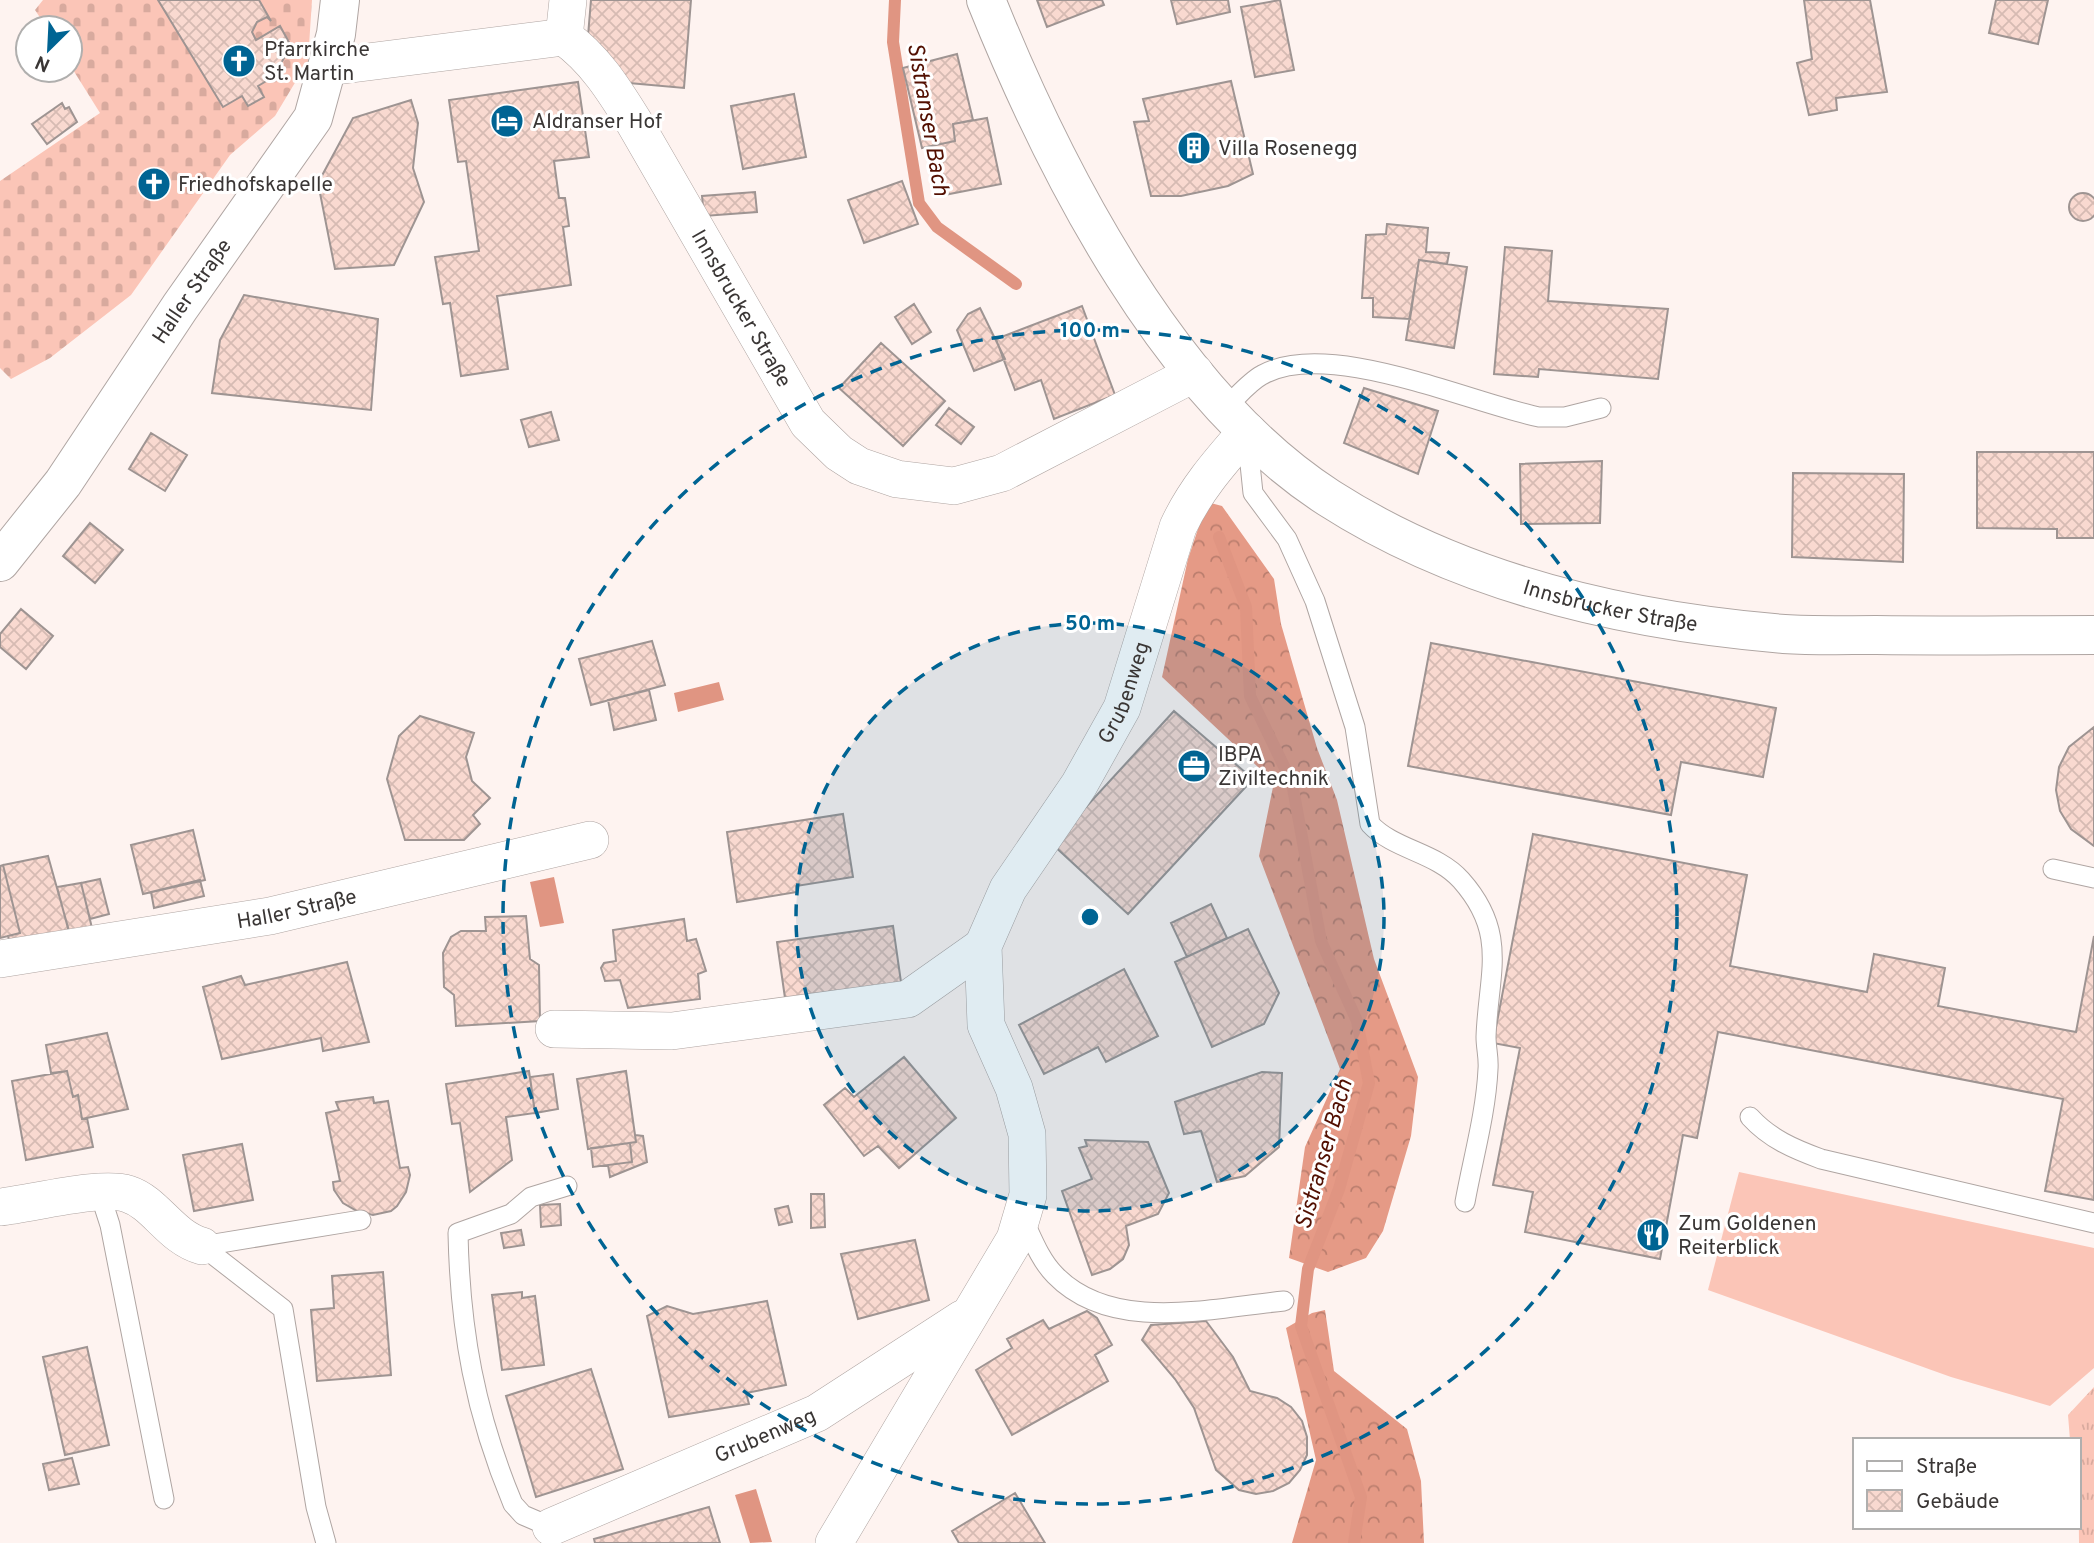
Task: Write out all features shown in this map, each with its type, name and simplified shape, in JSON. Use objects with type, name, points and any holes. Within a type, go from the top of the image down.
[{"type":"main road","name":"Haller Straße","points":[[0,562],[63,483],[180,307],[313,118],[328,67],[340,0]]},
{"type":"main road","name":"Innsbrucker Straße","points":[[986,0],[1005,48],[1099,236],[1195,373],[1236,419],[1326,496],[1387,533],[1478,571],[1596,605],[1699,624],[1787,634],[2094,635]]},
{"type":"street","points":[[328,67],[564,37],[568,0]]},
{"type":"street","name":"Innsbrucker Straße","points":[[564,37],[591,60],[613,89],[808,423],[839,453],[859,466],[917,483],[937,486],[972,483],[1002,473],[1195,373]]},
{"type":"street","name":"Grubenweg","points":[[834,1543],[900,1435],[966,1317],[1015,1239],[1028,1195],[1027,1133],[1014,1088],[986,1024],[983,946],[1008,889],[1079,785],[1122,708],[1178,527],[1236,419]]},
{"type":"street","name":"Haller Straße","points":[[0,959],[270,916],[590,840]]},
{"type":"street","points":[[554,1029],[672,1031],[908,999],[983,946]]},
{"type":"street","points":[[0,1207],[100,1194],[129,1194],[175,1233],[202,1246]]},
{"type":"street","name":"Grubenweg","points":[[551,1527],[817,1413],[966,1317]]},
{"type":"lane","points":[[1465,1202],[1488,1069],[1486,1036],[1494,956],[1483,909],[1459,878],[1431,857],[1378,833],[1370,824],[1355,727],[1315,601],[1287,539],[1253,493],[1236,419],[1260,376],[1285,366],[1321,364],[1373,370],[1539,417],[1564,417],[1601,408]]},
{"type":"lane","points":[[2053,869],[2094,878]]},
{"type":"lane","points":[[1750,1117],[1763,1131],[1784,1144],[1821,1159],[2094,1223]]},
{"type":"lane","points":[[551,1527],[523,1515],[513,1504],[480,1413],[462,1323],[458,1233],[511,1214],[531,1197],[567,1186]]},
{"type":"lane","points":[[100,1194],[110,1225],[164,1499]]},
{"type":"lane","points":[[1022,1218],[1054,1274],[1072,1290],[1104,1304],[1168,1313],[1284,1301]]},
{"type":"lane","points":[[202,1246],[361,1220]]},
{"type":"lane","points":[[202,1246],[284,1309],[316,1507],[326,1543]]},
{"type":"green space","points":[[43,0],[312,0],[308,61],[275,116],[230,155],[131,295],[50,358],[11,379],[0,368],[0,181],[100,113],[82,84],[84,84],[84,14],[38,14],[35,10]]},
{"type":"green space","points":[[1207,502],[1222,506],[1274,579],[1281,624],[1317,748],[1337,800],[1374,959],[1418,1077],[1411,1136],[1383,1231],[1366,1258],[1328,1272],[1289,1258],[1305,1147],[1340,1069],[1259,856],[1274,782],[1162,677],[1188,559]]},
{"type":"green space","points":[[1739,1172],[2094,1248],[2094,1368],[2050,1406],[1951,1377],[1708,1290]]},
{"type":"green space","points":[[1325,1310],[1334,1371],[1407,1429],[1421,1481],[1424,1543],[1292,1543],[1316,1460],[1286,1328],[1312,1313]]},
{"type":"green space","points":[[2094,1387],[2094,1543],[2079,1543],[2080,1438],[2070,1438],[2068,1415]]},
{"type":"shaded area","points":[[719,682],[724,700],[678,712],[674,693]]},
{"type":"shaded area","points":[[554,877],[564,923],[540,927],[530,882]]},
{"type":"shaded area","points":[[756,1489],[772,1542],[750,1543],[735,1495]]},
{"type":"building","name":"Pfarrkirche St. Martin","points":[[158,0],[259,0],[271,21],[267,17],[257,22],[252,32],[256,40],[280,26],[291,46],[273,77],[258,86],[264,97],[248,106],[242,96],[223,107]]},
{"type":"building","points":[[591,0],[691,0],[684,88],[629,83],[587,48]]},
{"type":"building","points":[[1037,0],[1102,0],[1104,5],[1047,27]]},
{"type":"building","points":[[1171,0],[1228,0],[1230,12],[1177,24]]},
{"type":"building","points":[[1280,0],[1294,70],[1255,77],[1241,7]]},
{"type":"building","points":[[1804,0],[1870,0],[1887,92],[1836,98],[1837,110],[1809,115],[1797,63],[1812,59]]},
{"type":"building","points":[[1996,0],[2048,0],[2038,44],[1989,33]]},
{"type":"building","points":[[957,54],[973,120],[953,124],[955,141],[922,148],[903,68]]},
{"type":"building","name":"Villa Rosenegg","points":[[1231,81],[1253,174],[1228,186],[1181,196],[1151,196],[1134,122],[1149,121],[1143,99]]},
{"type":"building","points":[[578,82],[589,157],[554,161],[559,198],[565,198],[569,226],[563,227],[571,285],[497,296],[508,369],[461,376],[450,303],[443,304],[435,257],[479,251],[466,161],[458,162],[449,100]]},
{"type":"building","points":[[794,94],[806,157],[743,169],[731,106]]},
{"type":"building","points":[[411,100],[418,123],[413,168],[424,202],[394,265],[335,269],[318,183],[353,118]]},
{"type":"building","points":[[62,103],[65,109],[69,107],[77,122],[47,144],[32,124]]},
{"type":"building","points":[[987,118],[1001,184],[939,196],[927,147],[955,141],[953,124]]},
{"type":"building","name":"Friedhofskapelle","points":[[147,175],[166,182],[161,193],[143,185]]},
{"type":"building","points":[[902,181],[918,224],[864,243],[848,200]]},
{"type":"building","points":[[755,192],[757,212],[704,216],[702,196]]},
{"type":"building","points":[[2083,193],[2093,197],[2093,217],[2083,221],[2073,217],[2069,207],[2073,197]]},
{"type":"building","points":[[1387,224],[1428,228],[1426,252],[1449,253],[1447,264],[1419,260],[1410,319],[1373,317],[1373,298],[1362,298],[1366,235],[1386,234]]},
{"type":"building","points":[[1505,247],[1552,251],[1548,301],[1668,309],[1658,379],[1539,369],[1538,377],[1494,374]]},
{"type":"building","points":[[1419,260],[1467,267],[1454,348],[1406,340]]},
{"type":"building","points":[[244,295],[378,319],[371,410],[212,393],[220,340]]},
{"type":"building","points":[[914,304],[931,332],[912,344],[895,317]]},
{"type":"building","points":[[1082,306],[1115,395],[1054,419],[1041,380],[1015,390],[996,339]]},
{"type":"building","points":[[980,308],[1005,359],[974,371],[957,330],[968,314]]},
{"type":"building","points":[[881,343],[945,401],[903,446],[839,388]]},
{"type":"building","points":[[1364,388],[1438,411],[1418,474],[1344,443]]},
{"type":"building","points":[[949,408],[974,427],[961,444],[936,425]]},
{"type":"building","points":[[551,412],[559,440],[529,447],[521,420]]},
{"type":"building","points":[[151,433],[187,455],[165,491],[129,469]]},
{"type":"building","points":[[1977,452],[2094,452],[2094,538],[2057,538],[2057,529],[1977,528]]},
{"type":"building","points":[[1602,461],[1600,523],[1521,524],[1520,464]]},
{"type":"building","points":[[1793,473],[1904,474],[1903,562],[1792,557]]},
{"type":"building","points":[[90,523],[123,550],[95,583],[63,556]]},
{"type":"building","points":[[21,609],[53,636],[26,669],[0,647],[0,634]]},
{"type":"building","points":[[652,641],[665,685],[591,705],[579,659]]},
{"type":"building","points":[[1431,643],[1776,708],[1763,777],[1681,762],[1671,815],[1408,766]]},
{"type":"building","points":[[649,690],[656,720],[614,730],[608,700]]},
{"type":"building","points":[[1174,711],[1253,779],[1128,914],[1052,844]]},
{"type":"building","points":[[420,716],[474,733],[466,757],[472,781],[490,798],[473,815],[480,824],[464,840],[405,840],[387,779],[399,736]]},
{"type":"building","points":[[2094,727],[2094,846],[2071,829],[2060,811],[2056,790],[2059,767],[2069,747]]},
{"type":"building","points":[[843,814],[853,877],[796,886],[797,892],[737,902],[727,832]]},
{"type":"building","points":[[193,830],[205,880],[143,894],[131,845]]},
{"type":"building","points":[[1533,834],[1747,875],[1730,966],[1867,992],[1874,954],[1945,968],[1938,1006],[2076,1032],[2094,936],[2094,1200],[2045,1191],[2063,1099],[1718,1032],[1697,1138],[1683,1135],[1660,1259],[1525,1232],[1533,1192],[1493,1185],[1520,1048],[1493,1043]]},
{"type":"building","points":[[48,856],[71,938],[13,954],[8,936],[20,933],[3,865]]},
{"type":"building","points":[[3,865],[20,933],[0,938],[0,866]]},
{"type":"building","points":[[100,879],[109,914],[90,919],[81,883]]},
{"type":"building","points":[[200,880],[204,896],[154,908],[151,892]]},
{"type":"building","points":[[81,883],[92,928],[69,932],[57,887]]},
{"type":"building","points":[[1211,904],[1227,938],[1187,957],[1171,923]]},
{"type":"building","points":[[526,916],[530,959],[539,965],[540,1021],[456,1026],[454,995],[444,987],[443,953],[451,937],[461,931],[486,931],[485,917]]},
{"type":"building","points":[[684,919],[687,941],[696,939],[706,971],[698,974],[700,999],[628,1008],[620,980],[605,981],[601,968],[604,963],[616,961],[613,930]]},
{"type":"building","points":[[893,926],[902,989],[787,1012],[777,942]]},
{"type":"building","points":[[1248,929],[1279,993],[1264,1024],[1212,1047],[1175,962]]},
{"type":"building","points":[[347,962],[369,1042],[323,1051],[321,1038],[222,1059],[203,987],[241,976],[245,985]]},
{"type":"building","points":[[1124,969],[1158,1036],[1106,1062],[1098,1047],[1044,1074],[1019,1025]]},
{"type":"building","points":[[107,1033],[128,1109],[82,1119],[78,1095],[73,1097],[67,1071],[51,1073],[46,1045]]},
{"type":"building","points":[[904,1057],[956,1118],[899,1168],[878,1146],[864,1156],[824,1105],[845,1088],[854,1097]]},
{"type":"building","points":[[67,1071],[73,1097],[78,1095],[82,1119],[87,1118],[93,1147],[26,1160],[12,1081]]},
{"type":"building","points":[[529,1071],[535,1113],[506,1117],[512,1160],[470,1192],[460,1123],[452,1124],[446,1084]]},
{"type":"building","points":[[626,1071],[636,1142],[588,1149],[577,1079]]},
{"type":"building","points":[[1262,1072],[1282,1073],[1279,1147],[1245,1176],[1217,1182],[1201,1131],[1184,1134],[1175,1102]]},
{"type":"building","points":[[553,1074],[558,1109],[535,1113],[530,1077]]},
{"type":"building","points":[[373,1097],[374,1103],[388,1101],[400,1168],[408,1167],[410,1175],[406,1192],[397,1206],[391,1211],[373,1215],[357,1211],[343,1203],[334,1190],[333,1182],[340,1181],[326,1113],[339,1110],[336,1102]]},
{"type":"building","points":[[635,1135],[643,1136],[647,1162],[610,1177],[608,1165],[632,1162],[630,1143],[636,1142]]},
{"type":"building","points":[[1085,1140],[1148,1142],[1169,1193],[1158,1214],[1126,1226],[1129,1245],[1123,1259],[1110,1269],[1092,1275],[1062,1191],[1092,1179],[1079,1148],[1087,1146]]},
{"type":"building","points":[[630,1143],[632,1162],[593,1167],[591,1148]]},
{"type":"building","points":[[242,1144],[253,1200],[194,1211],[183,1155]]},
{"type":"building","points":[[811,1194],[824,1194],[825,1227],[811,1228]]},
{"type":"building","points":[[560,1204],[561,1225],[541,1227],[540,1205]]},
{"type":"building","points":[[788,1206],[792,1222],[779,1225],[775,1209]]},
{"type":"building","points":[[521,1230],[524,1245],[504,1248],[501,1233]]},
{"type":"building","points":[[915,1240],[929,1300],[858,1319],[841,1254]]},
{"type":"building","points":[[383,1272],[391,1375],[317,1381],[311,1310],[334,1308],[332,1276]]},
{"type":"building","points":[[522,1292],[522,1298],[535,1296],[544,1365],[502,1370],[492,1295]]},
{"type":"building","points":[[767,1301],[786,1385],[746,1393],[749,1404],[669,1417],[647,1316],[667,1306],[693,1314]]},
{"type":"building","points":[[1087,1311],[1097,1318],[1112,1345],[1095,1355],[1108,1381],[1012,1435],[976,1370],[1012,1348],[1007,1339],[1043,1320],[1049,1329]]},
{"type":"building","points":[[1206,1321],[1233,1357],[1250,1391],[1277,1398],[1291,1407],[1302,1421],[1307,1437],[1307,1455],[1300,1470],[1289,1483],[1273,1491],[1256,1494],[1239,1490],[1216,1470],[1194,1408],[1175,1379],[1142,1340],[1151,1325]]},
{"type":"building","points":[[87,1347],[109,1445],[65,1455],[43,1357]]},
{"type":"building","points":[[591,1369],[623,1469],[536,1497],[506,1396]]},
{"type":"building","points":[[72,1458],[79,1484],[49,1490],[43,1464]]},
{"type":"building","points":[[1015,1493],[1045,1543],[959,1543],[952,1531]]},
{"type":"building","points":[[709,1507],[720,1543],[595,1543],[594,1539]]},
{"type":"waterway","name":"Sistranser Bach","points":[[895,0],[893,42],[919,203],[937,227],[1016,284]]},
{"type":"waterway","name":"Sistranser Bach","points":[[1219,537],[1246,607],[1250,696],[1292,783],[1321,941],[1357,1021],[1369,1083],[1339,1189],[1308,1269],[1301,1326],[1361,1497],[1354,1543]]},
{"type":"place","name":"Pfarrkirche St. Martin","points":[[239,61]]},
{"type":"place","name":"Aldranser Hof","points":[[507,121]]},
{"type":"place","name":"Villa Rosenegg","points":[[1194,148]]},
{"type":"place","name":"Friedhofskapelle","points":[[154,184]]},
{"type":"place","name":"IBPA Ziviltechnik","points":[[1194,766]]},
{"type":"place","name":"Zum Goldenen Reiterblick","points":[[1653,1235]]}]
